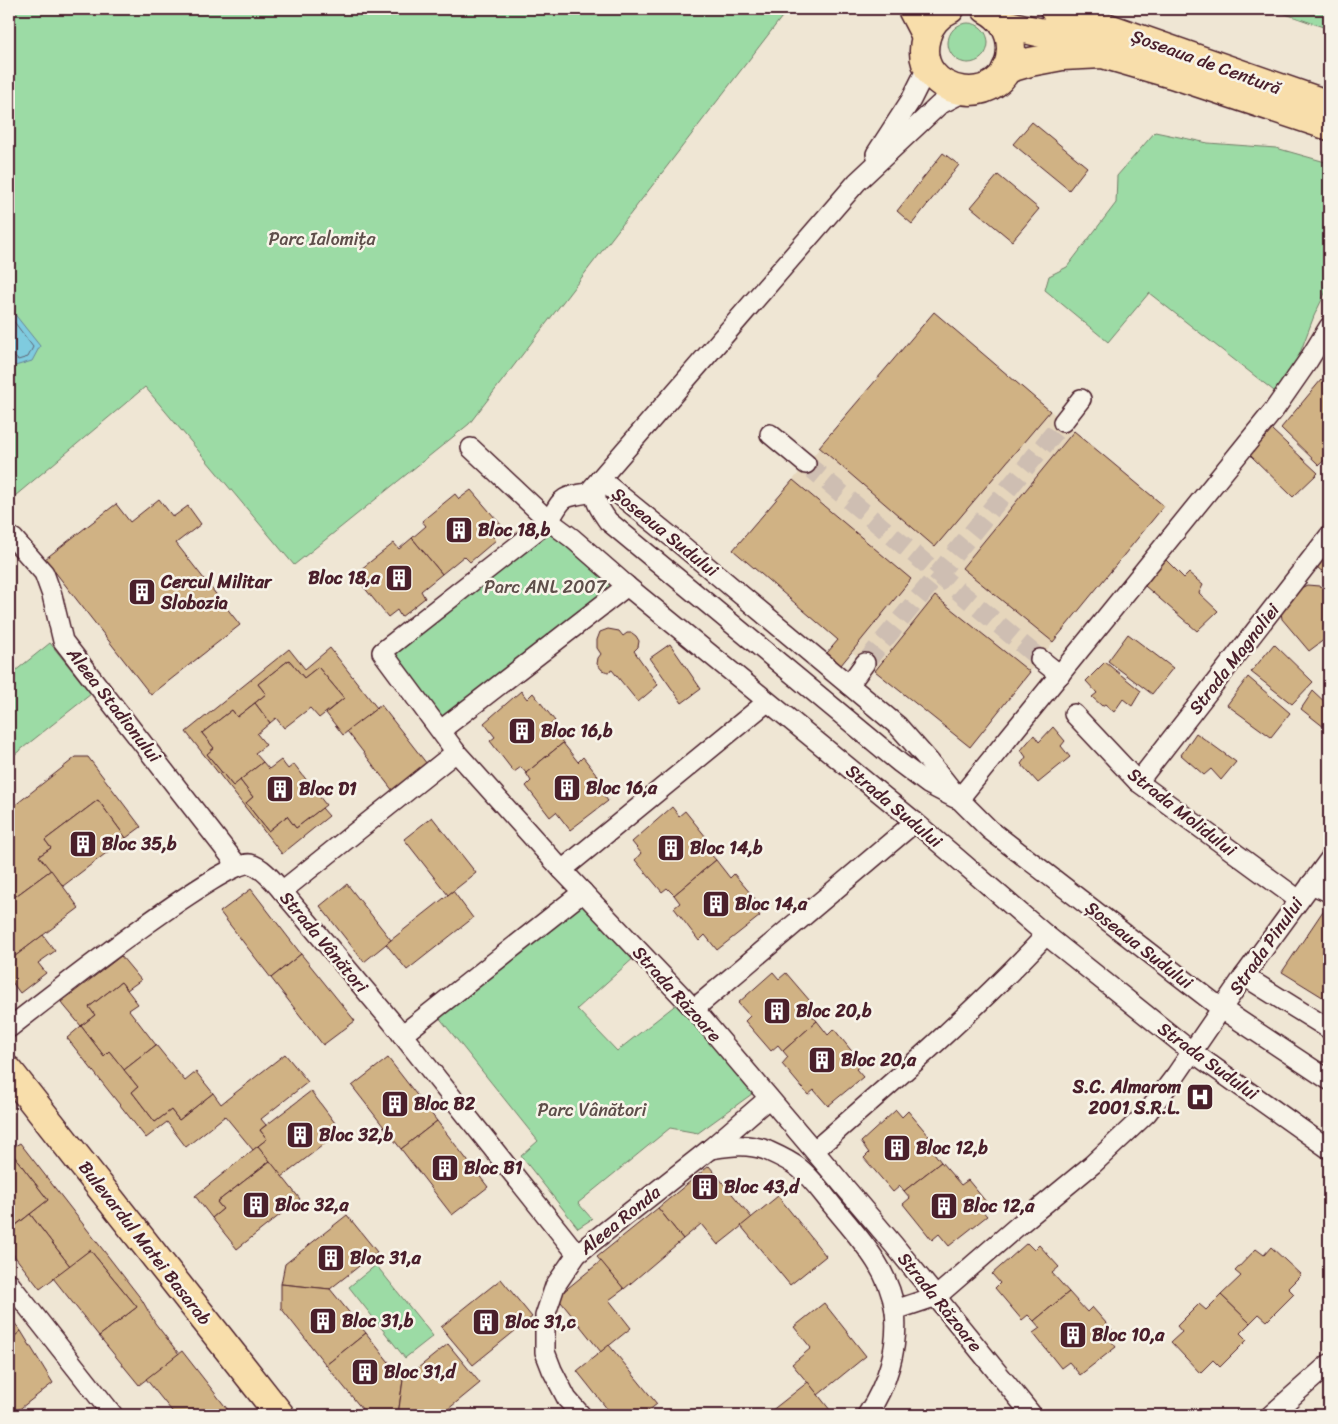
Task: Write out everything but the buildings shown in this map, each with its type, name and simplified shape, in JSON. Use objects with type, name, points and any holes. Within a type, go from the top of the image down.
[{"type":"main road","points":[[912,9],[926,36]]},
{"type":"main road","points":[[950,9],[934,21],[926,36],[924,51],[928,66],[939,81],[946,86],[964,92],[972,92],[988,87],[1006,70],[1011,54],[1008,31],[995,16]]},
{"type":"main road","name":"Șoseaua de Centură","points":[[1054,9],[1329,105]]},
{"type":"main road","points":[[995,16],[1038,32],[1109,41],[1243,85],[1271,86]]},
{"type":"main road","name":"Șoseaua de Centură","points":[[1006,70],[1030,62],[1062,56],[1103,54],[1172,74],[1329,126]]},
{"type":"main road","name":"Bulevardul Matei Basarab","points":[[9,1071],[280,1415]]},
{"type":"street","points":[[857,182],[904,113],[928,66]]},
{"type":"street","points":[[548,521],[562,499],[572,495],[588,493],[857,182],[939,105],[964,92]]},
{"type":"street","points":[[959,799],[1274,410],[1329,328]]},
{"type":"street","points":[[1063,422],[1081,399]]},
{"type":"street","points":[[770,434],[806,464]]},
{"type":"street","name":"Strada Sudului","points":[[471,448],[548,521],[572,538],[627,586],[914,822],[1046,935],[1191,1051],[1329,1149]]},
{"type":"street","name":"Șoseaua Sudului","points":[[959,799],[928,784],[900,763],[608,521],[598,505],[595,492],[600,479],[898,726],[959,799],[990,830],[1222,1009],[1329,1080]]},
{"type":"street","name":"Strada Răzoare","points":[[548,521],[382,652],[456,752],[562,870],[694,1009],[937,1296],[1032,1415]]},
{"type":"street","name":"Aleea Stadionului","points":[[9,536],[14,539],[44,573],[52,596],[63,641],[238,866]]},
{"type":"street","name":"Strada Magnoliei","points":[[1138,782],[1329,536]]},
{"type":"street","points":[[441,730],[627,586]]},
{"type":"street","points":[[1040,659],[1060,675]]},
{"type":"street","points":[[849,685],[866,663]]},
{"type":"street","points":[[562,870],[767,702]]},
{"type":"street","name":"Strada Molidului","points":[[1074,714],[1138,782],[1299,900]]},
{"type":"street","points":[[282,891],[456,752]]},
{"type":"street","points":[[694,1009],[914,822]]},
{"type":"street","name":"Strada Pinului","points":[[937,1296],[1093,1164],[1147,1112],[1176,1075],[1244,976],[1329,860]]},
{"type":"street","name":"Strada Vânători","points":[[238,866],[250,864],[265,873],[282,891],[402,1035],[577,1254]]},
{"type":"street","points":[[9,1028],[182,898],[238,866]]},
{"type":"street","points":[[1311,884],[1329,892]]},
{"type":"street","points":[[402,1035],[583,892]]},
{"type":"street","points":[[815,1150],[933,1046],[1014,969],[1046,935]]},
{"type":"street","points":[[1244,976],[1329,1029]]},
{"type":"street","name":"Aleea Ronda","points":[[581,1415],[567,1399],[545,1352],[545,1316],[555,1286],[577,1254],[710,1149],[769,1098]]},
{"type":"street","name":"Aleea Ronda","points":[[710,1149],[740,1144],[764,1149],[800,1168],[827,1198],[878,1264],[886,1281],[895,1310],[896,1338],[890,1366],[879,1396],[867,1415]]},
{"type":"street","points":[[9,1283],[113,1415]]},
{"type":"street","points":[[895,1310],[937,1296]]},
{"type":"street","points":[[1271,1415],[1329,1364]]},
{"type":"shaded area","points":[[934,312],[1164,506],[970,747],[852,652],[841,665],[827,653],[837,640],[734,550]]},
{"type":"green space","name":"Parc Ialomița","points":[[9,9],[788,9],[469,424],[294,565],[145,387],[9,501]]},
{"type":"green space","points":[[1271,9],[1329,9],[1329,29]]},
{"type":"green space","points":[[968,23],[982,29],[988,43],[982,57],[968,63],[954,57],[948,43],[954,29]]},
{"type":"green space","points":[[1155,132],[1208,143],[1276,148],[1329,163],[1329,285],[1314,316],[1283,398],[1149,293],[1108,342],[1045,290],[1049,276],[1067,267],[1116,203],[1117,176]]},
{"type":"green space","name":"Parc ANL 2007","points":[[549,521],[627,586],[441,730],[382,652]]},
{"type":"green space","points":[[50,643],[91,694],[9,759],[9,676]]},
{"type":"green space","name":"Parc Vânători","points":[[583,897],[636,956],[577,1009],[617,1051],[678,1003],[756,1091],[698,1133],[670,1128],[578,1203],[592,1219],[578,1228],[521,1156],[538,1141],[438,1016]]},
{"type":"green space","points":[[376,1265],[433,1336],[405,1358],[349,1287]]},
{"type":"water","points":[[9,307],[40,346],[32,361],[15,366],[9,358]]},
{"type":"tunnel","points":[[865,663],[1063,422]]},
{"type":"tunnel","points":[[806,464],[1040,659]]},
{"type":"place","name":"Bloc 18,b","points":[[459,530]]},
{"type":"place","name":"Bloc 18,a","points":[[399,578]]},
{"type":"place","name":"Cercul Militar Slobozia","points":[[142,592]]},
{"type":"place","name":"Bloc 16,b","points":[[522,731]]},
{"type":"place","name":"Bloc 16,a","points":[[567,788]]},
{"type":"place","name":"Bloc D1","points":[[280,789]]},
{"type":"place","name":"Bloc 35,b","points":[[83,844]]},
{"type":"place","name":"Bloc 14,b","points":[[671,848]]},
{"type":"place","name":"Bloc 14,a","points":[[716,904]]},
{"type":"place","name":"Bloc 20,b","points":[[777,1011]]},
{"type":"place","name":"Bloc 20,a","points":[[822,1060]]},
{"type":"place","name":"S.C. Almarom 2001 S.R.L.","points":[[1200,1097]]},
{"type":"place","name":"Bloc B2","points":[[395,1104]]},
{"type":"place","name":"Bloc 32,b","points":[[300,1135]]},
{"type":"place","name":"Bloc 12,b","points":[[897,1148]]},
{"type":"place","name":"Bloc B1","points":[[445,1168]]},
{"type":"place","name":"Bloc 43,d","points":[[705,1187]]},
{"type":"place","name":"Bloc 32,a","points":[[256,1205]]},
{"type":"place","name":"Bloc 12,a","points":[[944,1206]]},
{"type":"place","name":"Bloc 31,a","points":[[331,1258]]},
{"type":"place","name":"Bloc 31,b","points":[[323,1321]]},
{"type":"place","name":"Bloc 31,c","points":[[486,1322]]},
{"type":"place","name":"Bloc 10,a","points":[[1073,1335]]},
{"type":"place","name":"Bloc 31,d","points":[[365,1372]]}]
